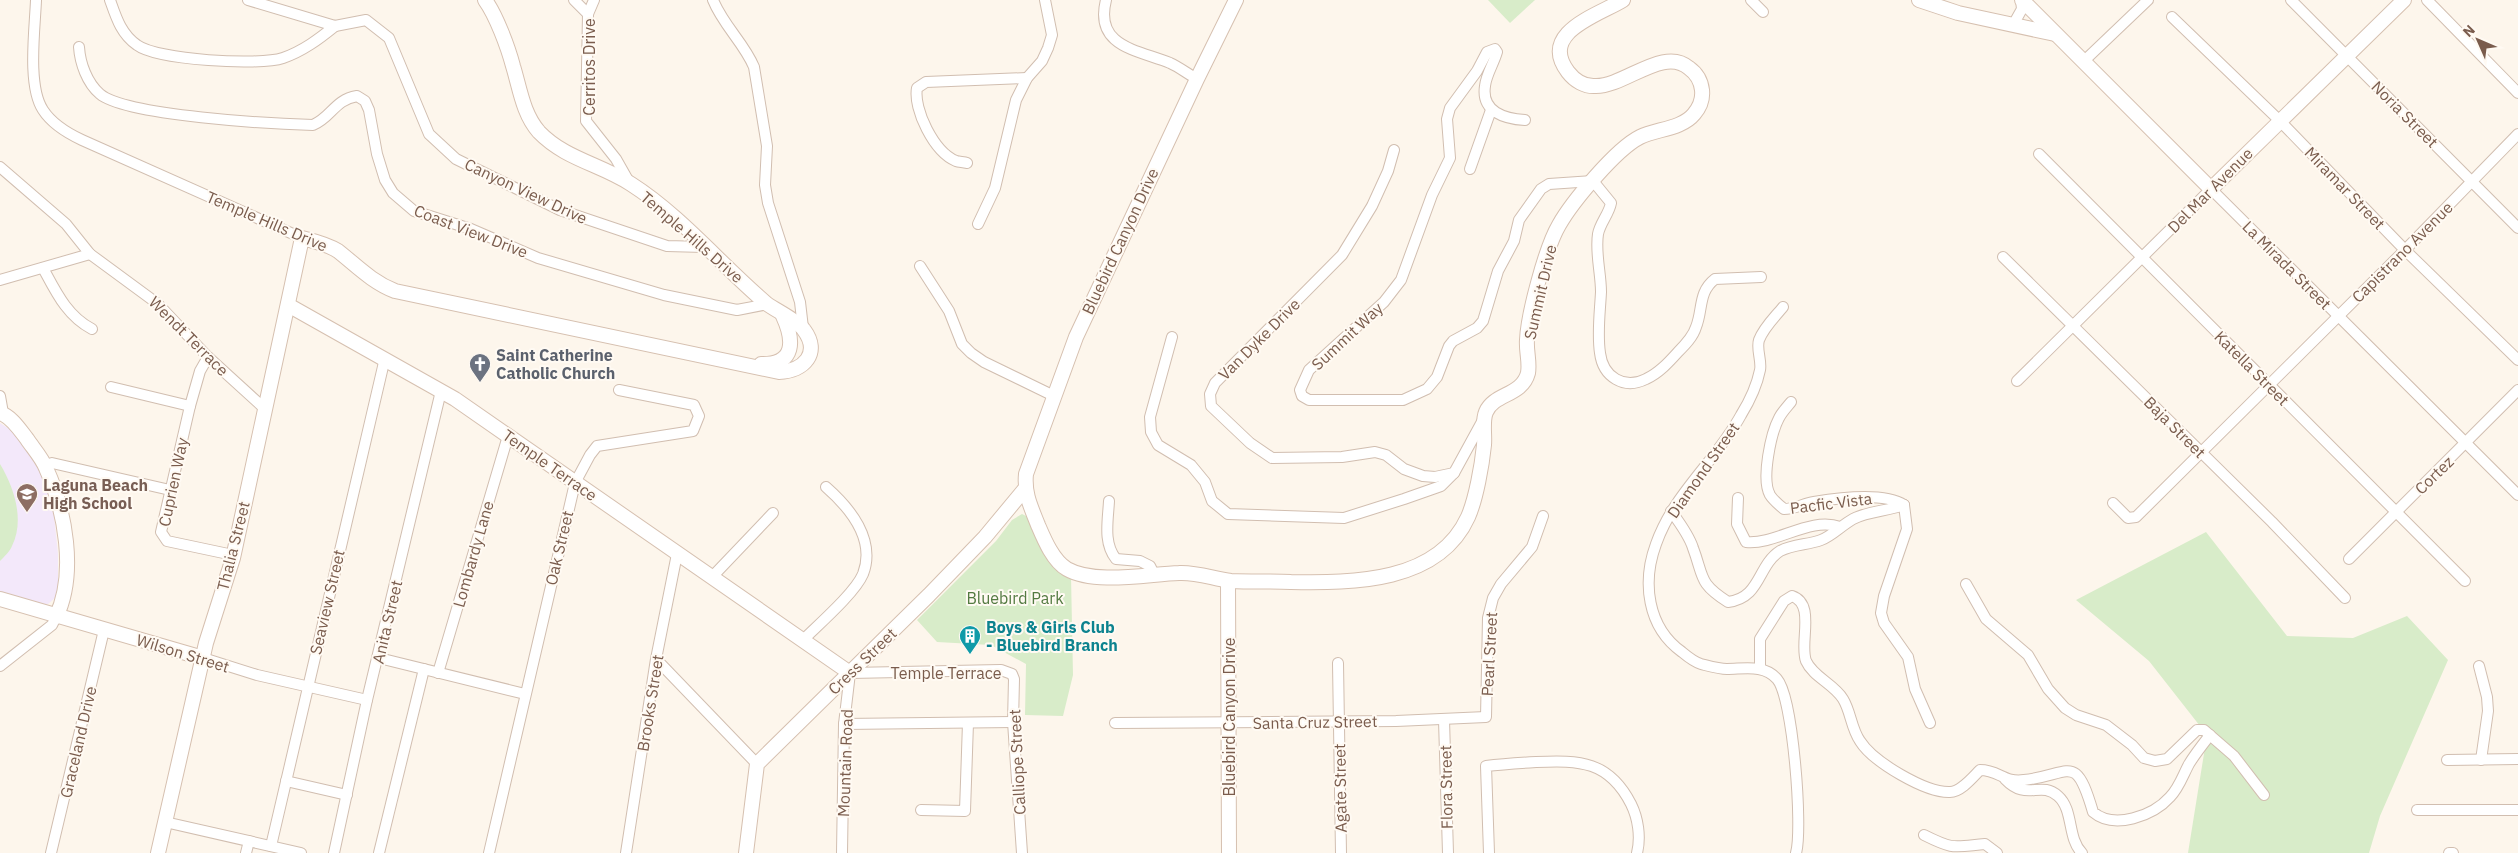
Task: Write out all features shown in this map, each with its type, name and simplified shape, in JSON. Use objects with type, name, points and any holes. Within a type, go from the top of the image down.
[{"type":"street","name":"Temple Hills Drive","points":[[36,0],[34,78],[36,95],[42,109],[67,133],[302,238],[321,242],[337,250],[380,286],[395,291],[779,372],[797,369],[804,364],[811,345],[803,328],[768,304],[654,201],[629,183],[573,158],[554,146],[538,131],[526,113],[513,64],[485,0]]},
{"type":"street","points":[[110,0],[119,25],[137,45],[149,51],[190,58],[237,61],[282,58],[315,43],[335,26]]},
{"type":"street","name":"Canyon View Drive","points":[[248,0],[335,26],[366,20],[389,38],[429,134],[456,159],[560,210],[666,246],[704,247]]},
{"type":"street","points":[[574,0],[588,14]]},
{"type":"street","name":"Cerritos Drive","points":[[594,0],[588,14],[586,121],[616,159],[629,183]]},
{"type":"street","points":[[713,0],[728,28],[750,57],[754,67],[767,146],[765,185],[768,203],[800,302],[803,328]]},
{"type":"street","points":[[978,224],[994,188],[1016,100],[1027,78],[1042,61],[1052,35],[1045,0]]},
{"type":"street","points":[[1106,0],[1103,13],[1105,27],[1112,38],[1125,47],[1173,64],[1196,80]]},
{"type":"street","name":"Bluebird Canyon Drive","points":[[1024,490],[1026,474],[1086,314],[1196,80],[1236,0]]},
{"type":"street","name":"Summit Drive","points":[[1484,417],[1493,402],[1519,388],[1526,380],[1529,369],[1527,340],[1550,242],[1568,211],[1628,144],[1638,138],[1678,125],[1692,117],[1702,102],[1702,87],[1696,74],[1685,64],[1671,60],[1606,85],[1592,87],[1578,82],[1567,71],[1562,62],[1561,49],[1564,37],[1573,27],[1623,0]]},
{"type":"street","points":[[1751,0],[1763,12]]},
{"type":"street","points":[[1919,0],[1958,13],[2056,34]]},
{"type":"street","points":[[2013,25],[2022,9],[2021,0]]},
{"type":"street","name":"La Mirada Street","points":[[2021,0],[2518,496]]},
{"type":"street","points":[[2084,61],[2148,0]]},
{"type":"street","name":"Noria Street","points":[[2291,0],[2518,228]]},
{"type":"street","name":"Del Mar Avenue","points":[[2017,381],[2404,0]]},
{"type":"street","points":[[2427,0],[2518,93]]},
{"type":"street","name":"Miramar Street","points":[[2172,17],[2280,121],[2405,250],[2518,360]]},
{"type":"street","name":"Coast View Drive","points":[[79,46],[79,57],[93,87],[100,94],[123,105],[236,120],[313,125],[321,122],[341,101],[357,96],[365,101],[369,110],[379,162],[385,180],[393,193],[414,211],[471,229],[538,258],[664,295],[737,310],[768,304]]},
{"type":"street","name":"Summit Way","points":[[1491,110],[1485,99],[1485,86],[1497,52],[1495,48],[1486,52],[1477,71],[1450,108],[1447,119],[1450,158],[1432,195],[1401,280],[1384,302],[1309,370],[1300,390],[1302,396],[1309,400],[1403,400],[1427,389],[1437,377],[1449,346],[1454,341],[1477,328],[1482,321],[1498,271],[1514,241],[1519,220],[1540,189],[1549,184],[1593,181]]},
{"type":"street","points":[[967,163],[955,161],[934,140],[926,127],[915,98],[917,88],[926,82],[1027,78]]},
{"type":"street","points":[[1470,169],[1491,110],[1510,119],[1525,120]]},
{"type":"street","name":"Capistrano Avenue","points":[[2113,503],[2128,518],[2136,517],[2405,250],[2518,134]]},
{"type":"street","name":"Van Dyke Drive","points":[[1394,150],[1388,171],[1372,206],[1342,255],[1215,383],[1210,394],[1211,406],[1250,443],[1272,458],[1342,457],[1375,452],[1386,455],[1404,469],[1423,476],[1435,477],[1454,473]]},
{"type":"street","name":"Katella Street","points":[[2039,154],[2465,581]]},
{"type":"street","name":"Wendt Terrace","points":[[0,168],[66,224],[90,254],[158,304],[208,357],[264,408]]},
{"type":"street","points":[[1593,181],[1611,203],[1598,235],[1598,254],[1601,289],[1600,352],[1605,370],[1613,379],[1622,383],[1634,383],[1646,379],[1661,369],[1692,336],[1697,326],[1704,290],[1715,279],[1761,277]]},
{"type":"street","name":"Thalia Street","points":[[158,853],[203,658],[233,555],[302,238]]},
{"type":"street","points":[[0,280],[90,254]]},
{"type":"street","name":"Baja Street","points":[[2003,257],[2074,325],[2345,598]]},
{"type":"street","points":[[920,266],[949,311],[962,344],[971,353],[984,362],[1054,396]]},
{"type":"street","points":[[43,268],[66,309],[80,322],[92,329]]},
{"type":"street","points":[[783,316],[796,308],[800,302]]},
{"type":"street","name":"Temple Terrace","points":[[288,305],[440,391],[850,673],[1001,670],[1010,673]]},
{"type":"street","name":"Diamond Street","points":[[1760,668],[1725,669],[1698,664],[1669,641],[1659,628],[1652,611],[1648,586],[1656,545],[1671,511],[1741,416],[1761,369],[1759,342],[1767,327],[1784,306]]},
{"type":"street","name":"Temple Hills Drive","points":[[753,365],[772,365],[786,356],[792,344],[783,316]]},
{"type":"street","points":[[1172,337],[1150,417],[1151,432],[1158,445],[1191,465],[1204,482],[1212,501],[1223,511],[1244,515],[1344,518],[1368,512],[1441,486],[1454,473],[1484,417]]},
{"type":"street","name":"Cuprien Way","points":[[208,357],[200,371],[190,406],[161,532],[164,538],[233,555]]},
{"type":"street","name":"Seaview Street","points":[[271,846],[306,686],[384,358]]},
{"type":"street","points":[[111,387],[190,406]]},
{"type":"street","name":"Oak Street","points":[[489,853],[575,483],[597,446],[693,431],[699,416],[694,405],[619,390]]},
{"type":"street","name":"Cortez","points":[[2349,559],[2518,390]]},
{"type":"street","name":"Anita Street","points":[[336,853],[367,700],[379,658],[440,391]]},
{"type":"street","points":[[0,396],[1,413],[18,427],[46,466],[60,504],[66,555],[62,605],[52,625],[0,666]]},
{"type":"street","name":"Pacfic Vista","points":[[1791,402],[1779,418],[1773,436],[1768,465],[1770,494],[1778,504],[1784,509],[1790,509],[1812,502],[1884,497],[1896,500],[1904,505]]},
{"type":"street","points":[[1024,490],[1042,536],[1053,554],[1066,569],[1089,575],[1120,579],[1190,573],[1228,580],[1339,582],[1384,576],[1424,562],[1450,542],[1468,516],[1484,448],[1484,417]]},
{"type":"street","name":"Lombardy Lane","points":[[438,673],[508,436]]},
{"type":"street","points":[[46,466],[52,463],[170,490]]},
{"type":"street","points":[[803,640],[847,596],[862,576],[866,562],[862,530],[842,501],[826,487]]},
{"type":"street","name":"Cress Street","points":[[757,764],[985,537],[1024,490]]},
{"type":"street","points":[[1738,498],[1736,524],[1746,542],[1757,543],[1778,535],[1828,523],[1840,527]]},
{"type":"street","points":[[1109,501],[1108,542],[1110,552],[1116,559],[1140,561],[1150,566],[1155,576]]},
{"type":"street","points":[[1671,511],[1693,547],[1700,574],[1706,586],[1728,602],[1739,600],[1746,595],[1758,582],[1771,558],[1782,551],[1822,540],[1854,518],[1904,505],[1907,529],[1884,596],[1881,612],[1884,623],[1908,657],[1915,689],[1930,723]]},
{"type":"street","points":[[712,577],[773,513]]},
{"type":"street","name":"Pearl Street","points":[[1486,717],[1486,646],[1491,604],[1501,584],[1532,547],[1542,516]]},
{"type":"street","name":"Brooks Street","points":[[626,853],[656,659],[677,554]]},
{"type":"street","name":"Bluebird Canyon Drive","points":[[1228,580],[1229,853]]},
{"type":"street","points":[[1966,584],[1986,619],[2028,655],[2048,689],[2065,708],[2076,715],[2106,725],[2132,745],[2144,758],[2155,761],[2167,759],[2197,730],[2204,730],[2234,756],[2264,795]]},
{"type":"street","points":[[1796,853],[1800,841],[1796,773],[1784,694],[1777,679],[1760,668],[1760,640],[1784,600],[1792,596],[1801,602],[1805,615],[1803,653],[1807,664],[1844,700],[1861,743],[1880,761],[1903,776],[1933,789],[1952,792],[1963,786],[1980,770],[1993,770],[2014,789],[2022,792],[2042,790],[2057,795],[2065,803],[2074,839],[2082,853]]},
{"type":"street","name":"Wilson Street","points":[[0,599],[257,675],[367,700]]},
{"type":"street","name":"Graceland Drive","points":[[51,853],[104,630]]},
{"type":"street","points":[[379,658],[525,694]]},
{"type":"street","points":[[656,659],[757,764],[746,853]]},
{"type":"street","name":"Agate Street","points":[[1338,663],[1341,853]]},
{"type":"street","points":[[2479,666],[2487,697],[2488,712],[2481,760]]},
{"type":"street","points":[[379,853],[424,669]]},
{"type":"street","name":"Mountain Road","points":[[842,853],[844,724],[850,673]]},
{"type":"street","name":"Calliope Street","points":[[1010,673],[1014,679],[1013,722],[1022,853]]},
{"type":"street","name":"Santa Cruz Street","points":[[1115,723],[1444,720],[1486,717]]},
{"type":"street","name":"Flora Street","points":[[1444,720],[1448,853]]},
{"type":"street","points":[[844,724],[1013,722]]},
{"type":"street","points":[[921,810],[965,811],[968,723]]},
{"type":"street","points":[[2005,779],[2023,780],[2062,770],[2074,773],[2083,780],[2093,812],[2108,820],[2124,820],[2146,813],[2171,797],[2189,764],[2210,735]]},
{"type":"street","points":[[2447,760],[2518,759]]},
{"type":"street","points":[[1489,853],[1486,766],[1560,760],[1589,764],[1609,775],[1624,791],[1634,811],[1639,831],[1637,853]]},
{"type":"street","points":[[286,781],[347,794]]},
{"type":"street","points":[[2417,810],[2518,810]]},
{"type":"street","points":[[165,822],[300,853]]},
{"type":"street","points":[[1924,835],[1944,845],[1959,848],[1985,844],[1997,853]]},
{"type":"street","points":[[246,853],[249,841]]},
{"type":"shaded area","name":"Laguna Beach High School","points":[[0,423],[19,435],[41,472],[53,505],[58,554],[58,587],[55,598],[48,604],[37,604],[0,592]]},
{"type":"green space","points":[[1488,0],[1535,0],[1510,23]]},
{"type":"green space","points":[[0,464],[13,493],[18,515],[18,525],[12,546],[0,561]]},
{"type":"green space","name":"Bluebird Park","points":[[1022,514],[1030,518],[1071,576],[1073,675],[1063,716],[1025,715],[1026,664],[991,645],[937,642],[917,620],[996,541],[1012,520]]},
{"type":"green space","points":[[2206,532],[2287,636],[2353,638],[2407,616],[2448,660],[2380,816],[2369,853],[2188,853],[2207,735],[2149,661],[2076,600]]},
{"type":"place","name":"Saint Catherine Catholic Church","points":[[480,383]]},
{"type":"place","name":"Laguna Beach High School","points":[[27,513]]},
{"type":"place","name":"Boys & Girls Club - Bluebird Branch","points":[[970,655]]}]
